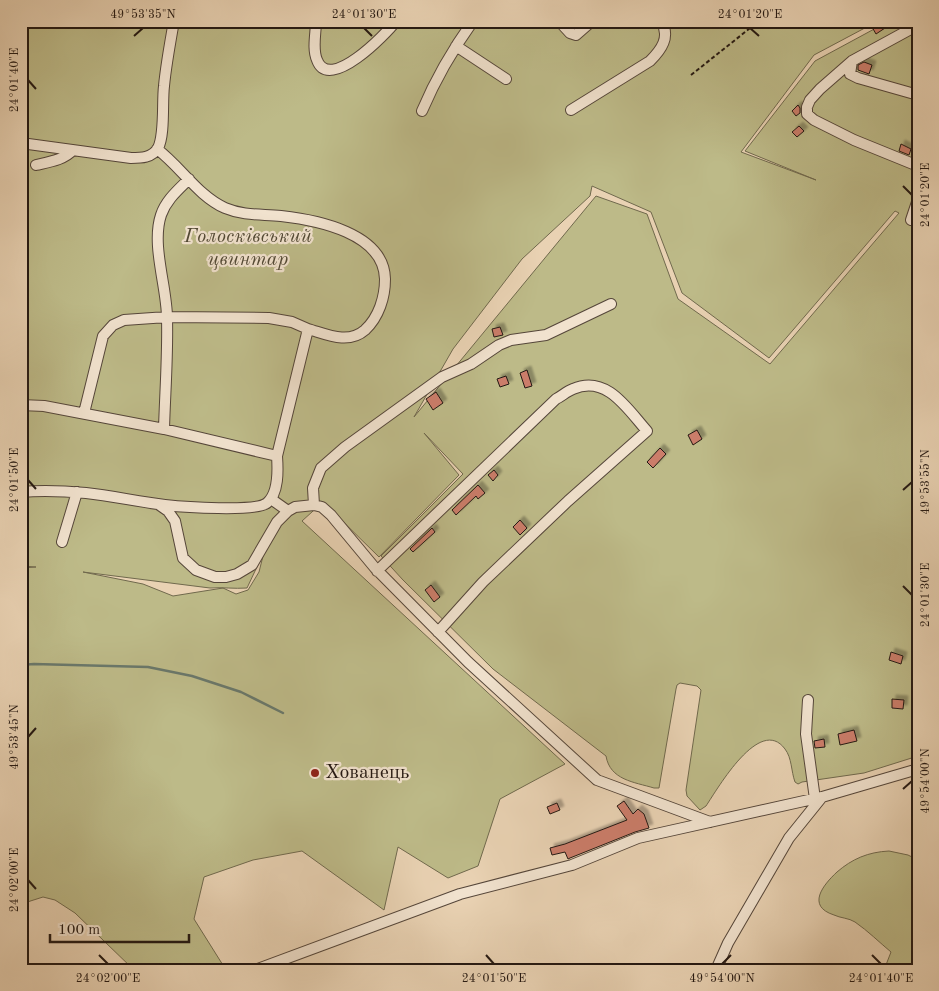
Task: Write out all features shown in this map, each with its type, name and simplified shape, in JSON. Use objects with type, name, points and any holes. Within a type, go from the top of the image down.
[{"type":"street","points":[[21,143],[142,158],[152,154],[157,149],[161,140],[164,86],[174,21]]},
{"type":"street","points":[[316,21],[315,54],[317,62],[322,68],[331,70],[342,68],[353,61],[381,38],[396,21]]},
{"type":"street","points":[[422,110],[433,84],[474,21]]},
{"type":"street","points":[[559,21],[576,35],[592,21]]},
{"type":"street","points":[[571,110],[654,57],[664,42],[666,33],[661,21]]},
{"type":"street","points":[[918,25],[852,61],[840,70],[810,100],[807,108],[807,114],[814,120],[854,140],[918,166]]},
{"type":"street","points":[[456,46],[506,79]]},
{"type":"street","points":[[852,61],[850,74],[918,95]]},
{"type":"street","points":[[84,414],[103,336],[113,324],[124,320],[167,317],[269,318],[292,322],[308,329],[341,338],[349,338],[357,336],[370,324],[380,308],[385,284],[384,267],[375,250],[367,243],[355,236],[313,220],[279,215],[250,215],[226,208],[207,198],[157,149]]},
{"type":"street","points":[[36,165],[59,159],[73,150]]},
{"type":"street","points":[[164,430],[167,317],[158,241],[161,216],[173,195],[189,179]]},
{"type":"street","points":[[911,220],[918,199]]},
{"type":"street","points":[[314,505],[314,488],[321,468],[345,447],[442,377],[471,364],[499,345],[511,340],[546,335],[611,304]]},
{"type":"street","points":[[21,492],[48,490],[77,492],[158,504],[247,508],[263,505],[271,499],[275,489],[278,476],[277,456],[308,329]]},
{"type":"street","points":[[377,571],[556,399],[573,388],[588,385],[600,386],[611,391],[647,431],[568,501],[490,575],[438,632]]},
{"type":"street","points":[[21,406],[44,406],[164,430],[277,456]]},
{"type":"street","points":[[62,542],[77,492]]},
{"type":"street","points":[[271,499],[288,511]]},
{"type":"street","points":[[158,504],[168,510],[175,521],[183,558],[196,570],[215,577],[238,574],[252,565],[277,522],[288,511],[295,507],[314,505],[325,509],[377,571],[468,662],[597,780],[710,822]]},
{"type":"street","points":[[716,970],[728,943],[789,838],[818,798],[806,734],[808,700]]},
{"type":"street","points":[[255,970],[460,894],[572,865],[638,838],[818,798],[918,769]]},
{"type":"path","points":[[691,76],[759,21]]},
{"type":"green space","name":"Голосківський цвинтар","points":[[21,21],[878,21],[814,55],[741,152],[816,180],[745,151],[815,61],[889,21],[918,21],[918,756],[864,773],[798,784],[795,782],[789,756],[785,749],[775,741],[764,741],[752,747],[741,758],[706,806],[700,810],[687,796],[686,790],[701,690],[697,686],[680,683],[676,689],[659,788],[624,779],[612,770],[606,756],[493,669],[381,556],[463,474],[424,433],[459,475],[379,557],[323,502],[302,521],[565,764],[500,799],[478,866],[448,878],[398,847],[384,910],[302,851],[253,860],[204,877],[194,919],[226,970],[134,970],[75,913],[55,900],[43,897],[21,904],[21,568],[36,567],[21,566]],"holes":[[[592,186],[651,212],[682,293],[769,358],[895,211],[899,213],[770,364],[678,299],[647,214],[596,196],[414,417],[453,349],[522,259],[590,196]],[[264,552],[259,572],[248,590],[236,594],[223,588],[247,588]],[[83,572],[223,588],[173,596],[143,584]]]},
{"type":"green space","points":[[889,851],[908,855],[918,860],[918,970],[884,970],[891,952],[855,922],[826,911],[819,901],[820,895],[827,883],[843,867],[867,855]]},
{"type":"building","points":[[881,22],[885,28],[876,34],[872,27]]},
{"type":"building","points":[[864,62],[872,65],[869,74],[858,70],[858,65]]},
{"type":"building","points":[[798,105],[800,113],[796,116],[792,111]]},
{"type":"building","points":[[799,126],[804,131],[797,137],[792,132]]},
{"type":"building","points":[[901,144],[911,149],[909,155],[899,151]]},
{"type":"building","points":[[500,327],[503,335],[494,337],[492,329]]},
{"type":"building","points":[[527,370],[532,386],[525,388],[520,373]]},
{"type":"building","points":[[506,376],[509,384],[500,387],[497,379]]},
{"type":"building","points":[[436,392],[443,403],[433,410],[426,399]]},
{"type":"building","points":[[697,430],[702,439],[693,445],[688,435]]},
{"type":"building","points":[[660,448],[666,454],[653,468],[647,462]]},
{"type":"building","points":[[494,470],[498,475],[493,481],[488,475]]},
{"type":"building","points":[[478,485],[485,493],[478,499],[476,496],[456,515],[452,510]]},
{"type":"building","points":[[520,520],[527,528],[520,535],[513,527]]},
{"type":"building","points":[[432,528],[435,532],[413,552],[410,549]]},
{"type":"building","points":[[431,585],[440,597],[434,602],[425,590]]},
{"type":"building","points":[[891,652],[903,656],[901,664],[889,660]]},
{"type":"building","points":[[892,699],[904,700],[903,709],[892,708]]},
{"type":"building","points":[[854,730],[857,741],[840,745],[838,734]]},
{"type":"building","points":[[824,739],[825,747],[815,748],[814,741]]},
{"type":"building","points":[[624,801],[633,814],[638,809],[644,814],[649,828],[568,859],[565,852],[552,855],[550,848],[627,820],[617,806]]},
{"type":"building","points":[[557,803],[560,810],[550,814],[547,807]]},
{"type":"waterway","points":[[21,665],[148,667],[192,676],[241,692],[283,713]]},
{"type":"place","name":"Хованець","points":[[315,773]]}]
